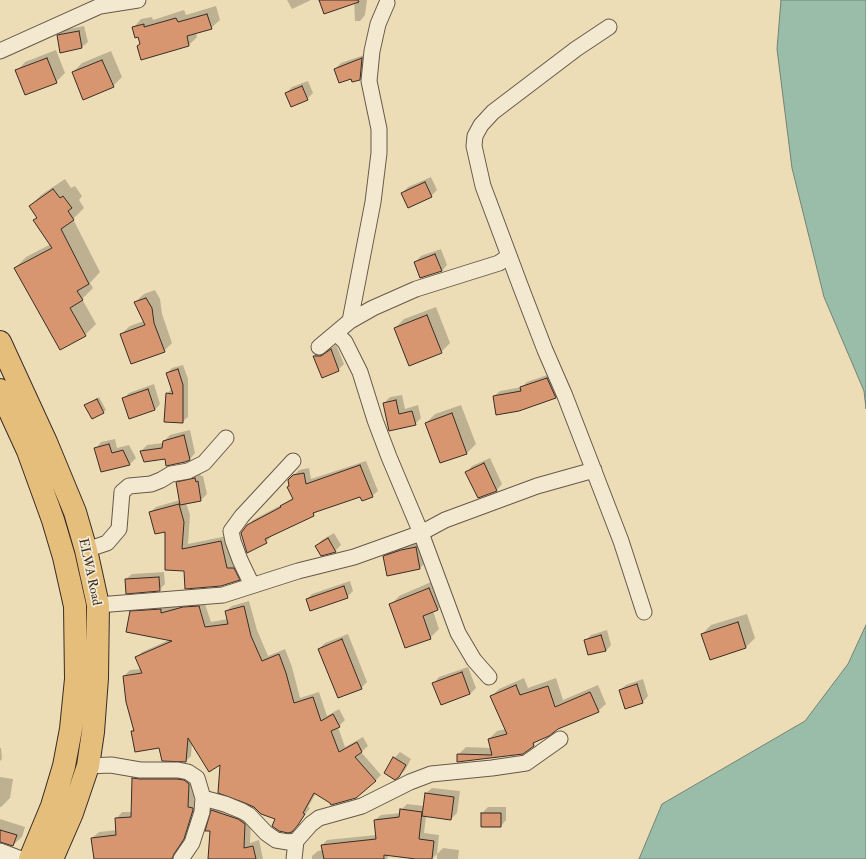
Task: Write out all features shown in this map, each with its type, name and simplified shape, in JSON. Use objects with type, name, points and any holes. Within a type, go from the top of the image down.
[{"type":"main road","name":"ELWA Road","points":[[0,342],[46,442],[75,512],[86,550],[98,606],[97,678],[93,732],[88,766],[72,812],[52,859]]},
{"type":"main road","name":"ELWA Road","points":[[0,390],[28,451],[53,520],[64,557],[75,606],[76,679],[71,729],[64,766],[52,806],[30,859]]},
{"type":"street","points":[[0,51],[100,6],[138,0]]},
{"type":"street","points":[[350,321],[373,202],[379,153],[379,128],[368,81],[372,51],[378,24],[387,3]]},
{"type":"street","points":[[609,27],[576,49],[494,112],[481,125],[475,136],[474,146],[483,186],[545,350],[565,396],[621,541],[644,612]]},
{"type":"street","points":[[318,347],[350,321],[373,308],[416,289],[499,263],[510,256]]},
{"type":"street","points":[[336,333],[344,342],[360,372],[375,420],[421,533],[458,633],[474,660],[489,677]]},
{"type":"street","points":[[86,550],[107,543],[119,529],[122,492],[129,486],[151,484],[171,474],[188,471],[204,463],[226,438]]},
{"type":"street","points":[[252,585],[240,560],[231,531],[242,516],[293,461]]},
{"type":"street","points":[[98,606],[224,595],[298,571],[354,557],[421,533],[444,520],[537,486],[594,470]]},
{"type":"street","points":[[203,798],[225,804],[242,811],[249,815],[266,833],[276,840],[288,842],[296,840],[319,818],[362,806],[410,782],[430,774],[526,763],[560,740]]},
{"type":"street","points":[[88,766],[111,765],[140,770],[178,770],[188,772],[197,778],[203,798],[202,812],[198,829],[192,843],[181,859]]},
{"type":"street","points":[[294,859],[296,840]]},
{"type":"street","points":[[0,851],[21,859]]},
{"type":"shaded area","points":[[781,0],[866,0],[866,409],[864,391],[824,297],[792,168],[777,49]]},
{"type":"shaded area","points":[[866,625],[866,859],[639,859],[662,804],[805,721],[848,664]]},
{"type":"building","points":[[319,0],[358,0],[359,2],[324,14]]},
{"type":"building","points":[[207,14],[212,29],[187,36],[189,46],[141,60],[137,46],[140,44],[138,37],[135,38],[132,27],[144,24],[144,27],[176,18],[178,22]]},
{"type":"building","points":[[79,31],[82,48],[60,53],[57,35]]},
{"type":"building","points":[[47,58],[57,83],[25,95],[15,70]]},
{"type":"building","points":[[362,58],[360,80],[352,82],[351,79],[339,83],[334,69]]},
{"type":"building","points":[[102,60],[114,87],[83,100],[72,72]]},
{"type":"building","points":[[302,86],[308,100],[291,107],[285,93]]},
{"type":"building","points":[[425,182],[432,197],[408,208],[401,193]]},
{"type":"building","points":[[53,189],[60,198],[63,196],[72,208],[68,211],[74,220],[61,229],[89,284],[77,291],[83,300],[70,308],[86,336],[60,350],[14,268],[52,248],[33,220],[37,218],[29,206]]},
{"type":"building","points":[[435,254],[442,271],[420,278],[414,262]]},
{"type":"building","points":[[146,298],[152,308],[154,323],[165,352],[131,364],[120,334],[145,325],[134,302]]},
{"type":"building","points":[[427,315],[442,353],[409,366],[394,328]]},
{"type":"building","points":[[331,349],[339,371],[322,378],[313,356],[321,356]]},
{"type":"building","points":[[178,369],[183,385],[183,423],[164,422],[166,393],[173,394],[166,373]]},
{"type":"building","points":[[547,378],[556,398],[519,411],[496,415],[493,396],[521,391],[520,387]]},
{"type":"building","points":[[148,389],[155,410],[129,419],[122,398]]},
{"type":"building","points":[[97,399],[104,413],[92,419],[84,405]]},
{"type":"building","points":[[396,400],[399,414],[412,411],[416,425],[389,431],[383,403]]},
{"type":"building","points":[[452,413],[467,454],[440,463],[425,423]]},
{"type":"building","points":[[184,435],[190,460],[166,466],[165,459],[144,462],[140,451],[162,448],[163,441]]},
{"type":"building","points":[[109,444],[112,453],[123,450],[130,465],[101,472],[94,448]]},
{"type":"building","points":[[484,463],[497,491],[478,498],[465,472]]},
{"type":"building","points":[[360,465],[373,497],[362,501],[360,497],[313,513],[314,516],[265,539],[267,543],[247,553],[241,533],[247,525],[293,499],[287,487],[289,486],[288,480],[293,475],[304,473],[306,484]]},
{"type":"building","points":[[195,478],[196,482],[198,481],[201,501],[180,505],[176,482]]},
{"type":"building","points":[[179,504],[184,522],[182,549],[221,541],[227,568],[234,568],[240,580],[221,586],[185,589],[184,571],[165,570],[165,532],[155,534],[149,512]]},
{"type":"building","points":[[328,538],[336,552],[321,556],[315,546]]},
{"type":"building","points":[[416,547],[420,569],[387,576],[383,556]]},
{"type":"building","points":[[159,577],[160,591],[126,594],[125,579]]},
{"type":"building","points":[[344,586],[348,598],[310,611],[306,599]]},
{"type":"building","points":[[429,588],[438,610],[423,616],[431,639],[405,648],[389,604]]},
{"type":"building","points":[[199,606],[205,627],[228,624],[225,611],[244,606],[251,636],[262,661],[279,654],[294,703],[313,697],[321,721],[333,714],[340,727],[331,731],[339,752],[357,742],[362,752],[355,757],[376,781],[356,798],[331,805],[314,793],[303,813],[305,814],[298,825],[292,832],[288,833],[279,831],[272,826],[275,819],[261,814],[254,807],[218,793],[220,765],[209,772],[188,738],[186,762],[162,761],[159,748],[135,752],[131,731],[134,731],[126,702],[123,676],[142,673],[135,657],[172,641],[126,632],[130,611],[161,609],[161,613],[183,607]]},
{"type":"building","points":[[738,622],[746,648],[710,660],[701,634]]},
{"type":"building","points":[[601,635],[606,651],[588,655],[584,640]]},
{"type":"building","points":[[342,639],[362,689],[338,698],[318,649]]},
{"type":"building","points":[[462,672],[470,694],[441,705],[432,683]]},
{"type":"building","points":[[637,684],[643,703],[625,709],[619,690]]},
{"type":"building","points":[[516,685],[520,695],[548,686],[555,707],[590,692],[599,712],[558,729],[549,736],[533,743],[534,746],[523,754],[457,762],[457,754],[492,755],[488,739],[507,734],[490,696]]},
{"type":"building","points":[[393,757],[406,765],[399,777],[395,780],[384,773]]},
{"type":"building","points":[[132,778],[177,779],[184,780],[189,784],[188,807],[193,808],[193,810],[184,839],[172,859],[94,859],[91,838],[116,835],[115,818],[131,817]]},
{"type":"building","points":[[425,793],[454,797],[451,820],[422,816]]},
{"type":"building","points":[[400,809],[422,812],[419,839],[434,841],[432,859],[416,859],[384,855],[384,859],[324,859],[321,845],[376,839],[374,820],[399,817]]},
{"type":"building","points":[[211,810],[238,819],[245,824],[244,848],[253,846],[256,859],[208,859],[210,831],[205,831]]},
{"type":"building","points":[[481,813],[501,813],[501,827],[481,827]]},
{"type":"building","points":[[0,830],[17,835],[13,846],[0,842]]}]
